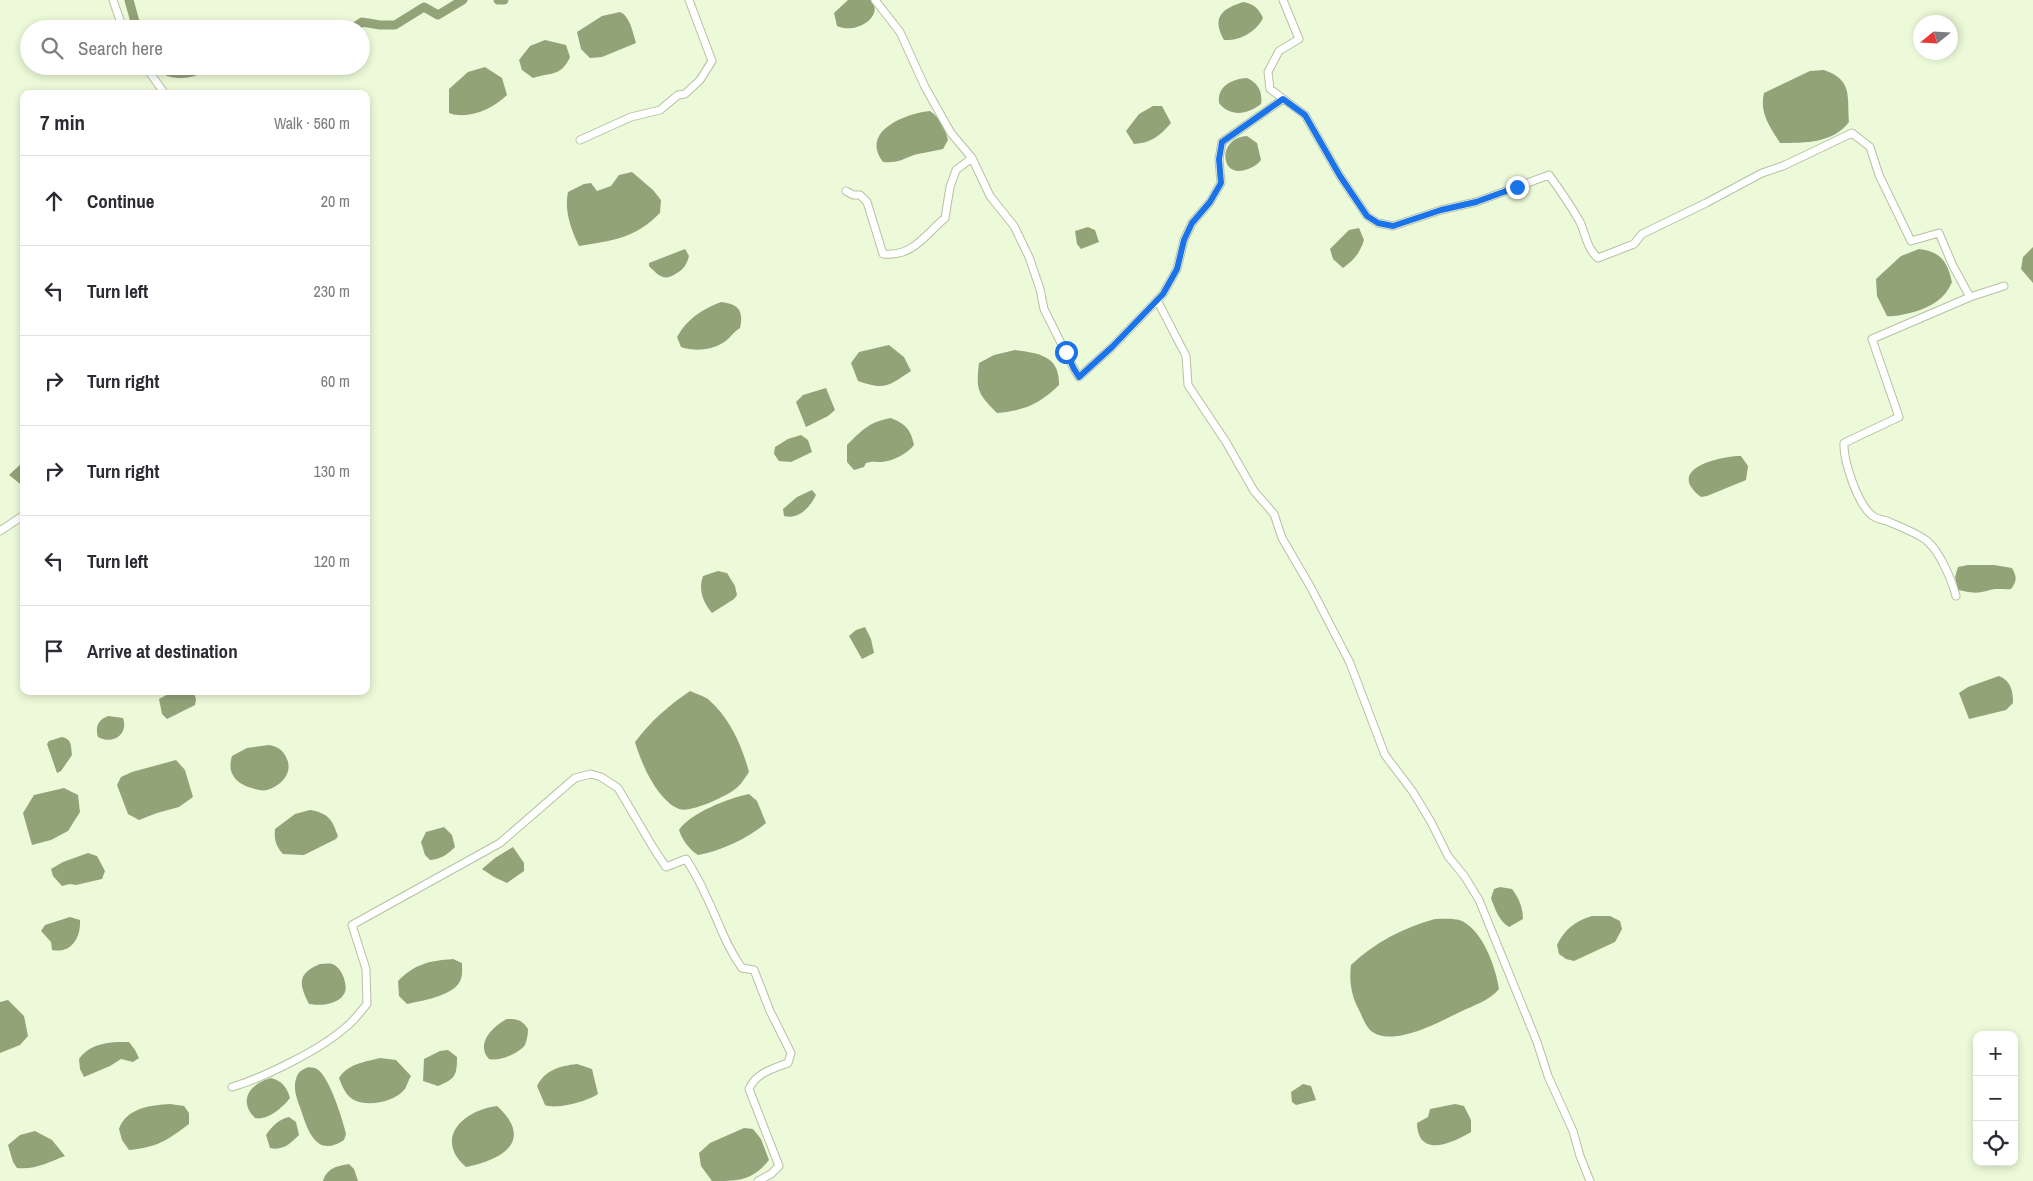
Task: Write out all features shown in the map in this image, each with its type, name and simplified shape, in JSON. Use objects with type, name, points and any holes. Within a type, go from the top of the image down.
[{"type":"street","points":[[113,0],[120,20]]},
{"type":"street","points":[[580,140],[631,117],[652,114],[660,110],[678,95],[686,94],[700,80],[712,61],[689,0]]},
{"type":"street","points":[[875,0],[900,32],[925,87],[951,133],[972,158],[990,196],[1014,226],[1029,257],[1040,288],[1044,309],[1079,377],[1106,353],[1157,300],[1177,269],[1184,240],[1192,223],[1210,202],[1221,183],[1219,159],[1222,142],[1283,99]]},
{"type":"street","points":[[1283,0],[1299,39],[1279,51],[1268,72],[1270,89],[1305,115],[1340,176],[1367,216],[1378,223],[1393,226],[1441,210],[1476,202],[1549,175],[1580,224],[1591,252],[1598,258],[1634,244],[1642,234],[1762,173],[1783,166],[1852,134],[1870,147],[1880,174],[1911,241],[1939,233],[1953,266],[1970,297]]},
{"type":"street","points":[[151,75],[162,90]]},
{"type":"street","points":[[846,191],[853,195],[860,195],[866,202],[883,254],[894,255],[915,247],[945,218],[950,188],[956,170],[972,158]]},
{"type":"street","points":[[1956,596],[1948,572],[1928,541],[1896,525],[1873,517],[1866,509],[1850,476],[1843,451],[1844,443],[1899,417],[1872,339],[1970,297],[2004,286]]},
{"type":"street","points":[[1157,300],[1186,356],[1188,385],[1226,442],[1254,491],[1274,514],[1282,538],[1310,586],[1350,663],[1385,755],[1413,792],[1448,856],[1465,877],[1479,900],[1537,1042],[1548,1076],[1573,1131],[1590,1181]]},
{"type":"street","points":[[0,530],[20,518]]},
{"type":"street","points":[[232,1087],[255,1080],[312,1050],[346,1027],[367,1004],[366,969],[352,925],[500,843],[575,778],[591,774],[601,777],[618,788],[666,867],[686,859],[706,895],[733,956],[742,968],[754,970],[770,1011],[791,1053],[788,1064],[768,1070],[752,1081],[748,1089],[778,1166],[771,1174],[758,1181]]},
{"type":"shaded area","points":[[848,0],[871,0],[874,12],[871,18],[860,26],[852,28],[837,26],[834,13]]},
{"type":"shaded area","points":[[1243,2],[1255,7],[1263,18],[1247,35],[1236,39],[1224,40],[1219,25],[1221,15],[1229,8]]},
{"type":"shaded area","points":[[620,12],[629,21],[636,43],[602,57],[590,58],[581,49],[577,32],[602,16]]},
{"type":"shaded area","points":[[545,40],[566,45],[570,57],[559,71],[533,78],[522,70],[519,60],[530,46]]},
{"type":"shaded area","points":[[485,67],[502,78],[507,95],[495,105],[480,112],[464,115],[449,113],[449,89],[468,72]]},
{"type":"shaded area","points":[[1824,70],[1840,79],[1847,90],[1849,122],[1843,129],[1827,138],[1800,143],[1780,143],[1764,113],[1764,93],[1810,71]]},
{"type":"shaded area","points":[[1247,78],[1259,88],[1261,104],[1256,108],[1239,113],[1223,108],[1219,103],[1219,97],[1223,88],[1231,82]]},
{"type":"shaded area","points":[[1153,106],[1162,106],[1171,123],[1155,138],[1134,144],[1126,131],[1139,114]]},
{"type":"shaded area","points":[[930,111],[942,124],[948,140],[943,149],[918,154],[898,161],[883,162],[877,151],[877,141],[881,133],[889,126],[910,115]]},
{"type":"shaded area","points":[[1247,136],[1257,143],[1261,160],[1250,168],[1237,171],[1227,163],[1225,157],[1227,150],[1237,138]]},
{"type":"shaded area","points":[[632,172],[653,190],[661,200],[660,213],[641,228],[623,237],[579,246],[569,220],[568,192],[584,184],[591,183],[597,191],[611,186],[619,175]]},
{"type":"shaded area","points":[[1088,227],[1095,230],[1099,242],[1081,249],[1077,244],[1075,231]]},
{"type":"shaded area","points":[[1359,228],[1364,240],[1361,249],[1343,268],[1333,259],[1330,249],[1349,230]]},
{"type":"shaded area","points":[[2033,247],[2033,283],[2021,269],[2023,257]]},
{"type":"shaded area","points":[[685,249],[689,256],[686,264],[682,270],[672,276],[662,277],[649,266],[649,263]]},
{"type":"shaded area","points":[[1919,249],[1933,252],[1942,259],[1948,268],[1952,282],[1941,298],[1932,305],[1914,312],[1887,316],[1877,296],[1876,279],[1901,256]]},
{"type":"shaded area","points":[[721,302],[736,306],[741,317],[740,328],[724,343],[711,348],[696,350],[681,347],[677,337],[685,325],[707,308]]},
{"type":"shaded area","points":[[889,345],[904,357],[911,371],[891,384],[886,385],[880,386],[858,381],[851,363],[859,352]]},
{"type":"shaded area","points":[[1015,350],[1046,357],[1056,367],[1059,385],[1038,402],[1023,408],[997,413],[985,401],[979,391],[979,363],[994,355]]},
{"type":"shaded area","points":[[826,388],[835,410],[828,416],[806,427],[796,402],[803,395]]},
{"type":"shaded area","points":[[891,418],[907,428],[914,445],[895,459],[882,462],[868,462],[864,467],[854,470],[847,462],[847,445],[866,427]]},
{"type":"shaded area","points":[[801,435],[808,440],[812,452],[791,462],[779,461],[774,454],[775,447],[788,439]]},
{"type":"shaded area","points":[[1741,456],[1748,466],[1746,480],[1701,497],[1691,487],[1689,479],[1692,472],[1699,466],[1721,458]]},
{"type":"shaded area","points":[[20,465],[20,484],[9,475]]},
{"type":"shaded area","points":[[812,490],[816,495],[803,512],[794,516],[784,516],[783,509],[797,497]]},
{"type":"shaded area","points":[[1994,565],[2012,568],[2016,579],[2011,589],[1995,589],[1974,593],[1958,590],[1955,577],[1958,567]]},
{"type":"shaded area","points":[[718,571],[727,573],[735,586],[737,595],[712,613],[702,596],[701,586],[703,576]]},
{"type":"shaded area","points":[[865,627],[871,639],[874,653],[862,659],[849,636],[856,630]]},
{"type":"shaded area","points":[[1999,676],[2010,687],[2013,703],[2006,710],[1969,719],[1959,693],[1968,687]]},
{"type":"shaded area","points":[[690,691],[708,699],[723,715],[739,742],[749,772],[742,782],[729,793],[707,804],[684,810],[671,804],[657,789],[641,760],[635,742],[660,714]]},
{"type":"shaded area","points":[[166,695],[194,695],[196,699],[195,705],[167,719],[162,714],[159,699]]},
{"type":"shaded area","points":[[108,716],[123,718],[124,724],[121,734],[109,740],[98,737],[97,730],[98,724]]},
{"type":"shaded area","points":[[62,737],[68,739],[72,755],[61,771],[57,773],[47,744],[49,741]]},
{"type":"shaded area","points":[[269,745],[280,749],[284,753],[288,764],[287,774],[277,785],[265,790],[243,785],[232,774],[232,756],[247,748]]},
{"type":"shaded area","points":[[176,760],[185,770],[193,797],[179,807],[139,820],[128,814],[117,785],[121,777],[132,772]]},
{"type":"shaded area","points":[[64,788],[78,795],[80,812],[68,831],[51,840],[32,845],[23,813],[34,795]]},
{"type":"shaded area","points":[[749,794],[757,801],[766,823],[743,839],[716,850],[698,855],[689,848],[679,830],[684,824],[711,807]]},
{"type":"shaded area","points":[[310,810],[325,815],[334,825],[338,836],[336,839],[304,855],[283,854],[276,843],[275,829],[295,814]]},
{"type":"shaded area","points":[[444,827],[452,835],[455,847],[444,856],[430,860],[425,855],[421,842],[426,832]]},
{"type":"shaded area","points":[[513,847],[524,863],[524,871],[507,883],[482,869],[495,858]]},
{"type":"shaded area","points":[[88,853],[97,856],[105,871],[102,879],[62,886],[53,876],[51,869],[63,862]]},
{"type":"shaded area","points":[[1500,887],[1512,889],[1519,900],[1522,911],[1523,919],[1509,927],[1500,918],[1491,898],[1494,889]]},
{"type":"shaded area","points":[[1592,916],[1610,916],[1620,921],[1622,929],[1615,942],[1574,961],[1566,959],[1559,954],[1557,945],[1563,934],[1580,920]]},
{"type":"shaded area","points":[[70,917],[80,920],[77,938],[65,950],[52,950],[51,942],[41,931],[45,925]]},
{"type":"shaded area","points":[[1435,919],[1462,921],[1476,933],[1492,961],[1499,989],[1491,997],[1415,1032],[1390,1037],[1379,1035],[1368,1028],[1354,999],[1350,977],[1351,965],[1370,949],[1390,937]]},
{"type":"shaded area","points":[[453,959],[462,963],[461,978],[455,988],[443,995],[407,1004],[399,996],[398,981],[404,975],[422,964]]},
{"type":"shaded area","points":[[320,964],[335,965],[345,980],[346,989],[339,1000],[324,1005],[309,1004],[303,990],[302,979],[307,971]]},
{"type":"shaded area","points":[[8,1000],[24,1016],[28,1036],[20,1045],[0,1053],[0,1002]]},
{"type":"shaded area","points":[[507,1019],[519,1021],[528,1029],[525,1045],[519,1051],[508,1056],[493,1060],[489,1059],[484,1047],[487,1036],[496,1026]]},
{"type":"shaded area","points":[[129,1042],[139,1058],[133,1062],[121,1059],[84,1077],[80,1069],[79,1059],[96,1046]]},
{"type":"shaded area","points":[[448,1050],[457,1057],[454,1076],[438,1086],[423,1081],[424,1059],[440,1051]]},
{"type":"shaded area","points":[[380,1058],[396,1060],[411,1076],[405,1089],[394,1098],[380,1102],[366,1103],[351,1098],[339,1078],[347,1070],[362,1062]]},
{"type":"shaded area","points":[[577,1064],[592,1069],[598,1094],[572,1104],[545,1105],[537,1086],[540,1081],[554,1070]]},
{"type":"shaded area","points":[[309,1067],[316,1068],[322,1073],[339,1109],[346,1134],[344,1140],[335,1145],[327,1146],[315,1140],[307,1126],[298,1102],[295,1089],[296,1080],[300,1071]]},
{"type":"shaded area","points":[[271,1078],[284,1085],[290,1098],[270,1115],[255,1118],[247,1105],[249,1093],[252,1088]]},
{"type":"shaded area","points":[[1303,1084],[1311,1086],[1316,1100],[1296,1105],[1292,1102],[1291,1092]]},
{"type":"shaded area","points":[[170,1104],[184,1106],[189,1113],[189,1124],[155,1145],[129,1150],[122,1140],[119,1129],[127,1116],[147,1107]]},
{"type":"shaded area","points":[[1455,1104],[1464,1106],[1471,1120],[1471,1132],[1455,1140],[1438,1145],[1430,1145],[1423,1141],[1419,1134],[1417,1123],[1428,1117],[1430,1109]]},
{"type":"shaded area","points":[[497,1106],[508,1118],[513,1129],[513,1139],[509,1147],[502,1154],[479,1164],[466,1167],[452,1146],[453,1136],[457,1127],[464,1119],[474,1113]]},
{"type":"shaded area","points":[[289,1117],[296,1122],[299,1135],[283,1147],[270,1148],[266,1135],[276,1123]]},
{"type":"shaded area","points":[[744,1128],[753,1129],[761,1139],[769,1160],[751,1176],[730,1181],[712,1181],[701,1166],[699,1153],[710,1143]]},
{"type":"shaded area","points":[[35,1131],[52,1140],[65,1156],[36,1167],[17,1168],[13,1162],[8,1145],[20,1135]]},
{"type":"shaded area","points":[[349,1164],[354,1169],[358,1181],[323,1181],[330,1170]]},
{"type":"waterway","points":[[129,0],[135,20]]},
{"type":"waterway","points":[[370,23],[395,25],[424,7],[438,15],[463,0]]},
{"type":"waterway","points":[[498,0],[504,0]]},
{"type":"route","points":[[1066,352],[1079,377],[1095,365],[1163,294],[1177,269],[1184,240],[1192,223],[1210,202],[1221,183],[1219,159],[1222,142],[1283,99],[1305,115],[1340,176],[1367,216],[1378,223],[1393,226],[1441,210],[1476,202],[1517,187]]}]
